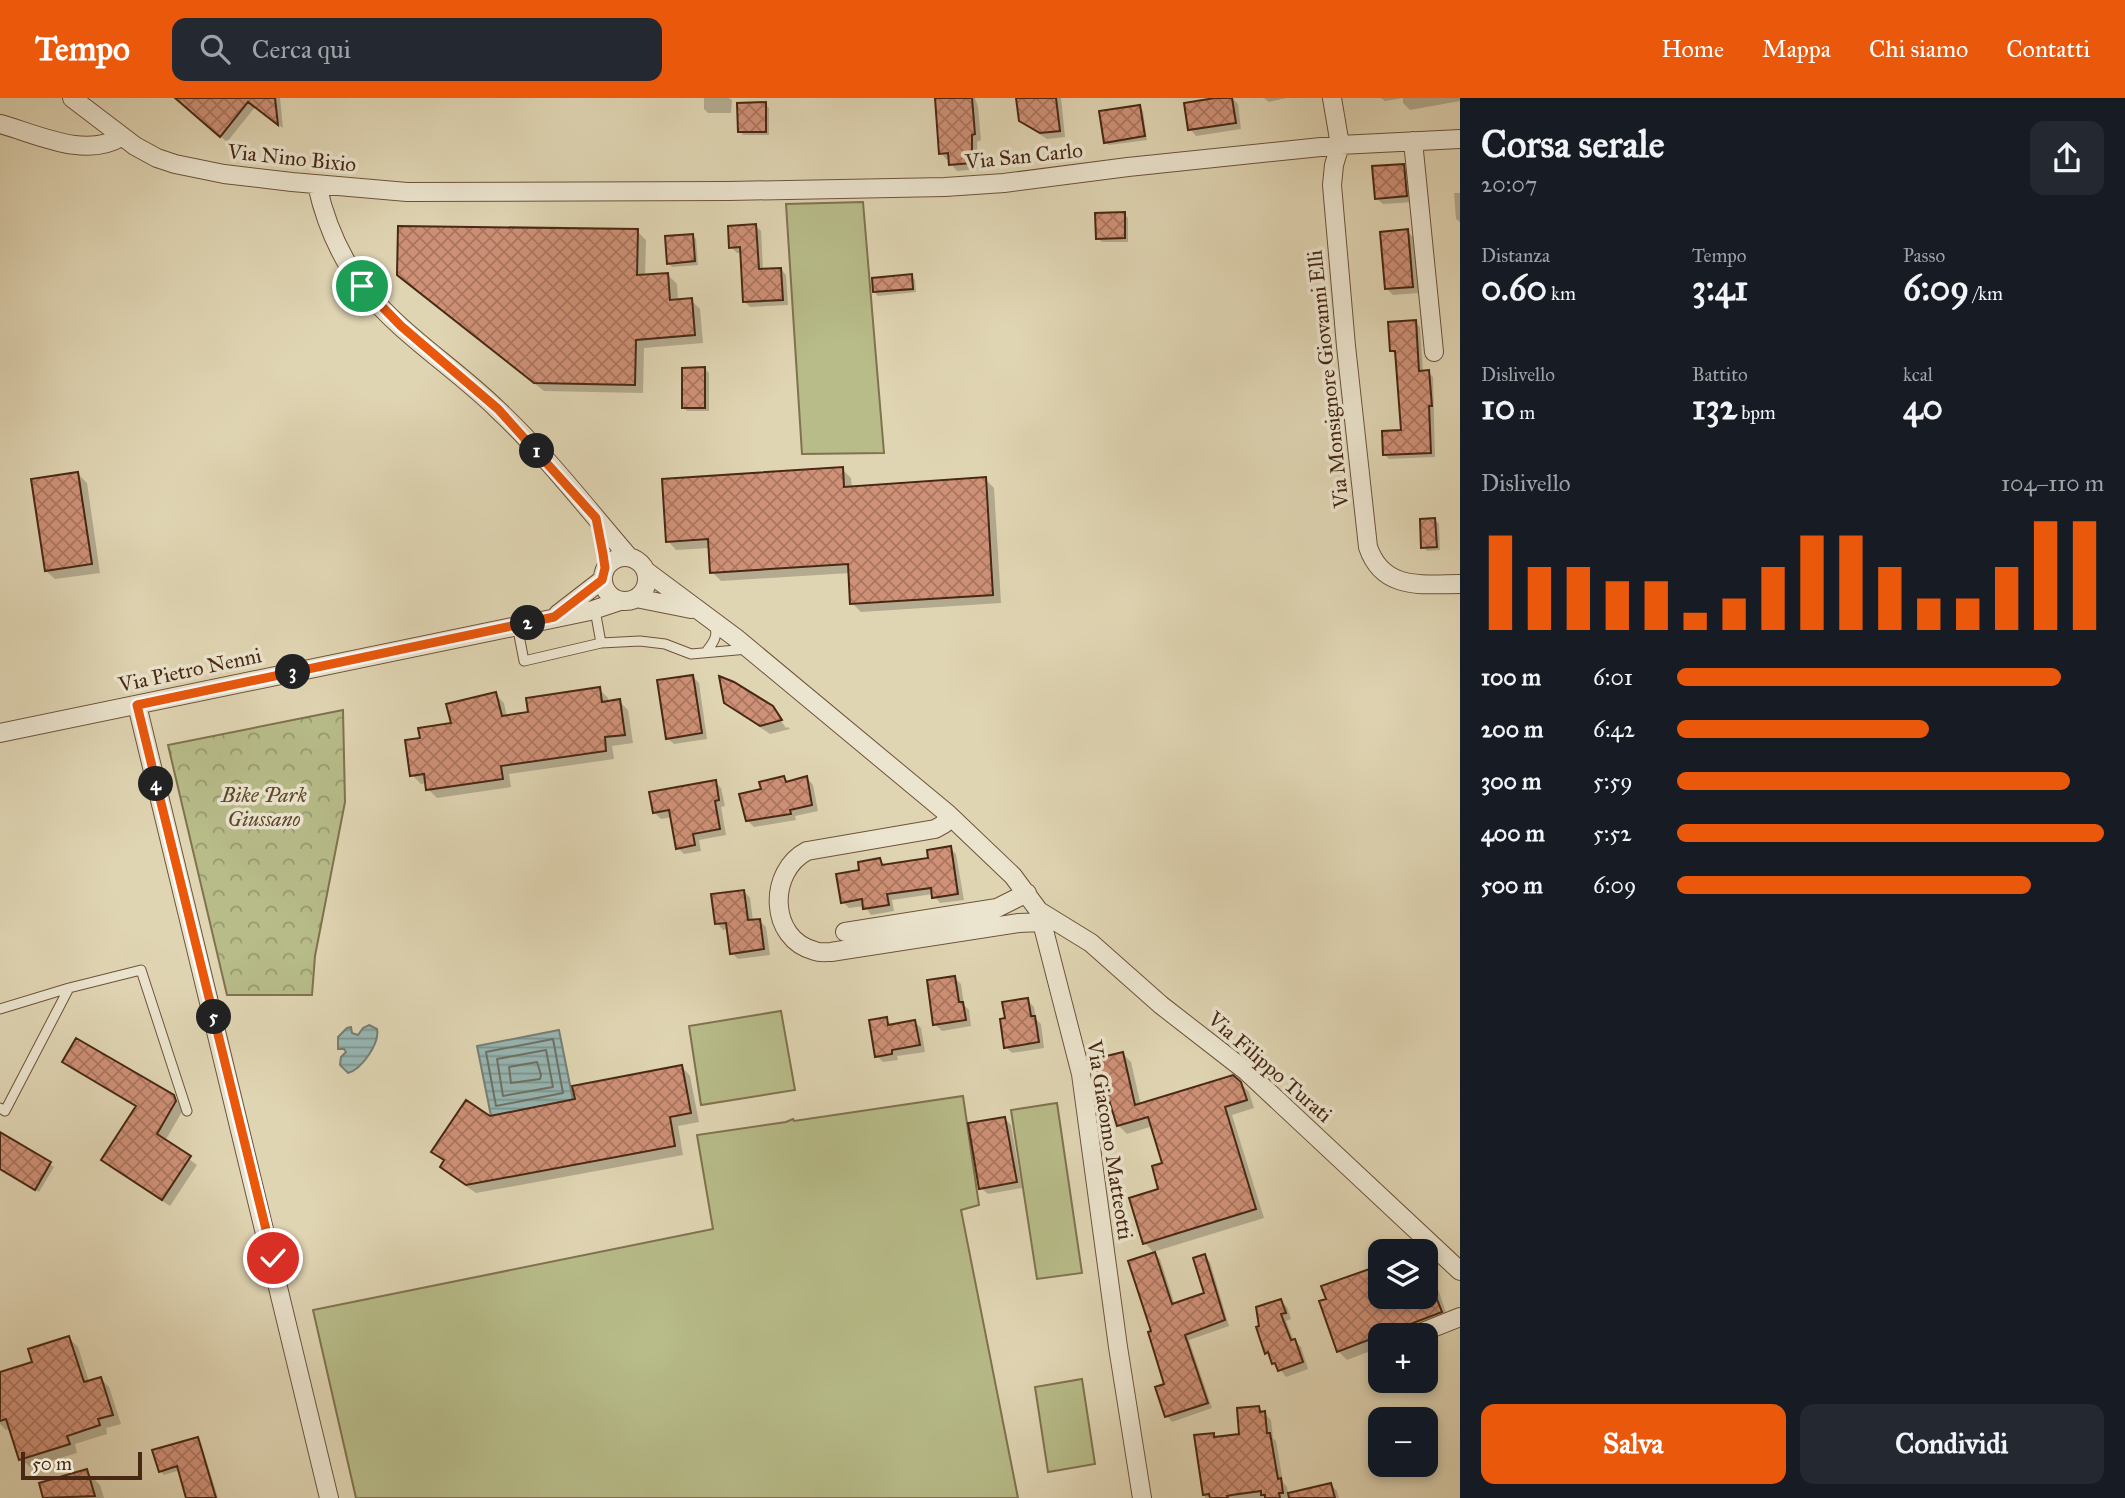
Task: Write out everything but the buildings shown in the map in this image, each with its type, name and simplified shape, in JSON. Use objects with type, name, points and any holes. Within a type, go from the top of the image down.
[{"type":"street","name":"Via Nino Bixio","points":[[72,98],[121,137],[157,158],[185,167],[317,185],[432,192],[592,192]]},
{"type":"street","name":"Via Monsignore Giovanni Elli","points":[[1332,98],[1340,145],[1332,185],[1368,547],[1380,569],[1398,581],[1422,585],[1460,584]]},
{"type":"street","points":[[0,124],[82,146],[98,147],[121,137]]},
{"type":"street","name":"Via San Carlo","points":[[592,192],[956,186],[1340,145],[1460,139]]},
{"type":"street","points":[[1413,141],[1434,352]]},
{"type":"street","points":[[317,185],[331,230],[353,273],[368,293],[498,409],[596,518],[629,557],[642,564],[646,571],[646,586],[628,599],[608,593],[596,518]]},
{"type":"street","points":[[603,574],[615,559],[629,557]]},
{"type":"street","name":"Via Giacomo Matteotti","points":[[646,571],[751,649],[948,814],[1013,876],[1041,917],[1081,1074],[1118,1347],[1142,1498]]},
{"type":"street","name":"Via Pietro Nenni","points":[[554,617],[603,574]]},
{"type":"street","name":"Via Pietro Nenni","points":[[0,733],[595,610],[628,599]]},
{"type":"street","name":"Via Giacomo Matteotti","points":[[628,599],[705,615]]},
{"type":"street","points":[[137,705],[330,1498]]},
{"type":"street","points":[[948,814],[944,824],[935,829],[807,851],[796,857],[782,880],[777,898],[780,914],[793,939],[815,951],[831,952],[1019,923],[1041,917]]},
{"type":"street","points":[[845,932],[997,908],[1027,893]]},
{"type":"street","name":"Via Filippo Turati","points":[[1041,917],[1091,943],[1161,1005],[1246,1071],[1460,1271]]},
{"type":"street","points":[[1438,1326],[1460,1317]]},
{"type":"lane","points":[[595,610],[601,643]]},
{"type":"lane","points":[[705,615],[716,630],[716,640],[706,652]]},
{"type":"lane","points":[[517,625],[524,660],[601,643],[640,641],[665,644],[691,654],[751,649]]},
{"type":"lane","points":[[0,1009],[141,970],[187,1111]]},
{"type":"lane","points":[[0,1108],[5,1111],[69,988]]},
{"type":"green space","points":[[863,202],[884,453],[802,454],[786,204]]},
{"type":"green space","name":"Bike Park Giussano","points":[[343,710],[345,802],[315,956],[312,995],[227,995],[168,745]]},
{"type":"green space","points":[[781,1011],[795,1090],[701,1105],[689,1026]]},
{"type":"green space","points":[[963,1096],[979,1205],[961,1210],[1018,1498],[356,1498],[313,1310],[713,1229],[697,1135]]},
{"type":"green space","points":[[1057,1103],[1082,1273],[1037,1279],[1011,1110]]},
{"type":"green space","points":[[1082,1379],[1095,1464],[1048,1472],[1035,1387]]},
{"type":"water","points":[[369,1025],[377,1029],[373,1048],[359,1066],[348,1073],[340,1065],[341,1057],[346,1052],[344,1049],[338,1049],[338,1037],[351,1027],[352,1033],[358,1035]]},
{"type":"water","points":[[559,1030],[573,1100],[491,1116],[477,1046]]},
{"type":"route","points":[[273,1258],[137,705],[554,617],[602,580],[605,568],[596,518],[498,409],[401,326],[362,286]]}]
